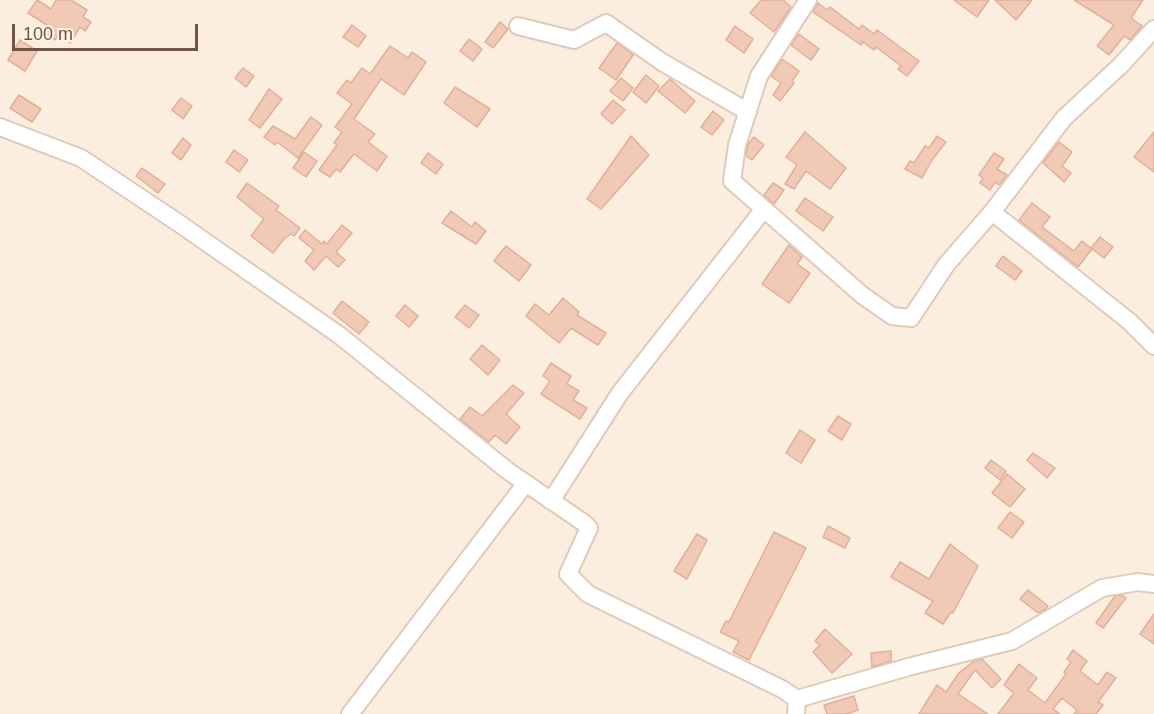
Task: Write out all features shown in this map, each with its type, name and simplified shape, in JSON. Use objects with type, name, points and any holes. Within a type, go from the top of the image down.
[{"type":"street","points":[[808,0],[759,76],[736,145],[732,181],[862,295],[899,318],[910,318],[946,265],[992,212],[1064,118],[1121,65],[1154,29]]},
{"type":"street","points":[[518,26],[574,40],[606,23],[662,62],[748,112]]},
{"type":"street","points":[[0,127],[81,158],[180,224],[339,335],[526,483],[589,528],[568,574],[588,594],[763,680],[797,707],[912,666],[1012,641],[1102,588],[1138,582],[1154,585]]},
{"type":"street","points":[[551,501],[620,393],[764,209]]},
{"type":"street","points":[[992,212],[1130,322],[1154,346]]},
{"type":"street","points":[[350,714],[526,483]]},
{"type":"building","points":[[37,0],[51,9],[56,0],[71,0],[87,10],[83,17],[91,22],[85,31],[80,27],[70,43],[58,35],[55,40],[43,31],[47,25],[28,13]]},
{"type":"building","points":[[761,0],[783,0],[791,7],[774,32],[750,13]]},
{"type":"building","points":[[954,0],[989,0],[977,17]]},
{"type":"building","points":[[995,0],[1032,0],[1016,20]]},
{"type":"building","points":[[1074,0],[1143,0],[1131,18],[1142,26],[1130,40],[1124,36],[1109,55],[1097,46],[1114,25]]},
{"type":"building","points":[[818,3],[827,10],[830,7],[859,29],[862,25],[874,34],[877,30],[919,61],[907,76],[898,69],[901,66],[876,47],[874,50],[863,42],[861,45],[813,12]]},
{"type":"building","points":[[500,22],[508,29],[493,48],[485,42]]},
{"type":"building","points":[[352,25],[366,36],[358,47],[343,37]]},
{"type":"building","points":[[735,26],[753,39],[744,53],[726,40]]},
{"type":"building","points":[[799,34],[819,49],[811,60],[791,45]]},
{"type":"building","points":[[469,39],[482,49],[473,61],[460,51]]},
{"type":"building","points":[[20,40],[37,51],[25,71],[8,60]]},
{"type":"building","points":[[617,43],[633,55],[616,80],[599,68]]},
{"type":"building","points":[[390,46],[408,58],[412,52],[426,62],[404,95],[381,79],[354,119],[375,134],[368,142],[387,156],[377,171],[354,154],[340,172],[336,169],[330,177],[319,170],[337,145],[334,143],[342,132],[335,127],[352,104],[337,93],[347,80],[351,83],[362,68],[370,74]]},
{"type":"building","points":[[782,59],[799,71],[792,81],[794,83],[780,101],[773,95],[781,83],[771,76]]},
{"type":"building","points":[[243,68],[254,76],[246,87],[235,78]]},
{"type":"building","points":[[646,75],[659,86],[646,103],[633,92]]},
{"type":"building","points":[[621,78],[633,88],[623,101],[610,91]]},
{"type":"building","points":[[670,79],[695,101],[685,113],[658,91]]},
{"type":"building","points":[[455,87],[490,109],[477,127],[444,103]]},
{"type":"building","points":[[269,89],[282,99],[260,128],[249,120]]},
{"type":"building","points":[[19,95],[41,109],[32,122],[10,108]]},
{"type":"building","points":[[181,98],[192,106],[183,119],[172,110]]},
{"type":"building","points":[[613,100],[625,110],[612,124],[601,114]]},
{"type":"building","points":[[713,111],[724,120],[712,135],[701,127]]},
{"type":"building","points":[[311,117],[322,125],[298,158],[277,142],[275,145],[264,137],[273,126],[295,139]]},
{"type":"building","points":[[805,132],[846,168],[830,189],[806,171],[794,189],[785,184],[797,165],[786,157]]},
{"type":"building","points":[[1154,132],[1154,172],[1134,157]]},
{"type":"building","points":[[631,136],[649,155],[601,209],[587,199]]},
{"type":"building","points":[[937,136],[946,142],[922,178],[905,169],[910,161],[914,163],[925,146],[929,148]]},
{"type":"building","points":[[754,137],[764,145],[752,160],[746,156],[748,144]]},
{"type":"building","points":[[183,138],[191,145],[181,160],[172,153]]},
{"type":"building","points":[[1059,142],[1072,152],[1062,166],[1071,173],[1064,182],[1043,163]]},
{"type":"building","points":[[234,150],[248,160],[239,172],[226,162]]},
{"type":"building","points":[[304,152],[317,161],[306,177],[293,168]]},
{"type":"building","points":[[428,153],[443,164],[436,174],[421,163]]},
{"type":"building","points":[[994,153],[1004,159],[997,169],[1007,175],[999,185],[995,182],[990,190],[980,183],[983,178],[979,175]]},
{"type":"building","points":[[142,168],[165,184],[158,193],[136,176]]},
{"type":"building","points":[[247,183],[279,206],[276,210],[300,228],[294,236],[291,234],[284,239],[273,253],[251,236],[264,219],[237,197]]},
{"type":"building","points":[[773,183],[784,190],[774,204],[764,195]]},
{"type":"building","points":[[805,198],[833,217],[823,231],[796,211]]},
{"type":"building","points":[[1032,203],[1050,217],[1042,227],[1074,251],[1082,241],[1092,249],[1078,267],[1019,220]]},
{"type":"building","points":[[451,211],[472,227],[475,222],[486,231],[476,244],[442,223]]},
{"type":"building","points":[[342,225],[352,233],[336,252],[345,260],[338,267],[326,256],[314,270],[305,261],[314,250],[299,238],[305,230],[322,244],[324,241],[327,244]]},
{"type":"building","points":[[1100,237],[1113,247],[1104,258],[1091,248]]},
{"type":"building","points":[[789,245],[802,257],[797,264],[810,273],[789,303],[762,284]]},
{"type":"building","points":[[506,246],[531,265],[519,281],[494,261]]},
{"type":"building","points":[[1003,256],[1022,271],[1015,280],[996,266]]},
{"type":"building","points":[[563,298],[579,312],[577,315],[606,333],[598,345],[571,328],[559,343],[526,316],[535,304],[549,315]]},
{"type":"building","points":[[342,301],[369,322],[359,334],[333,313]]},
{"type":"building","points":[[405,305],[418,316],[409,327],[396,316]]},
{"type":"building","points":[[465,305],[479,315],[469,328],[455,317]]},
{"type":"building","points":[[482,345],[500,360],[488,375],[470,359]]},
{"type":"building","points":[[551,363],[571,376],[567,384],[579,391],[573,400],[587,408],[580,419],[541,394],[550,381],[543,376]]},
{"type":"building","points":[[513,385],[524,393],[506,414],[520,427],[506,444],[495,435],[489,442],[460,419],[470,407],[482,416]]},
{"type":"building","points":[[838,416],[851,424],[842,440],[828,431]]},
{"type":"building","points":[[800,430],[815,440],[801,463],[786,453]]},
{"type":"building","points":[[1033,453],[1055,468],[1047,478],[1027,460]]},
{"type":"building","points":[[991,460],[1006,471],[1000,480],[985,468]]},
{"type":"building","points":[[1007,474],[1025,489],[1010,507],[992,493]]},
{"type":"building","points":[[1010,512],[1024,522],[1012,538],[998,528]]},
{"type":"building","points":[[828,526],[850,538],[845,548],[823,537]]},
{"type":"building","points":[[774,532],[806,548],[749,660],[733,652],[739,641],[720,632],[726,621],[729,622]]},
{"type":"building","points":[[697,534],[707,540],[687,579],[674,571]]},
{"type":"building","points":[[950,544],[978,566],[953,613],[951,612],[943,624],[925,613],[933,601],[891,577],[900,562],[929,579]]},
{"type":"building","points":[[1028,590],[1048,606],[1046,609],[1038,613],[1020,599]]},
{"type":"building","points":[[1122,595],[1126,598],[1103,628],[1096,623],[1115,596]]},
{"type":"building","points":[[1154,614],[1154,644],[1140,634]]},
{"type":"building","points":[[825,629],[852,654],[832,673],[813,652],[820,645],[815,641]]},
{"type":"building","points":[[1073,650],[1087,661],[1080,671],[1098,685],[1107,672],[1116,678],[1098,702],[1103,705],[1096,714],[1074,714],[1077,710],[1062,698],[1053,709],[1060,714],[998,714],[1014,693],[1004,685],[1019,664],[1037,678],[1028,690],[1045,703],[1066,674],[1064,672],[1071,662],[1067,659]]},
{"type":"building","points":[[891,651],[891,661],[872,667],[871,653]]},
{"type":"building","points":[[982,659],[1001,679],[992,688],[975,670],[958,694],[988,714],[919,714],[937,685],[946,692],[959,673],[974,661]]},
{"type":"building","points":[[854,696],[858,710],[847,714],[827,714],[824,705]]}]
